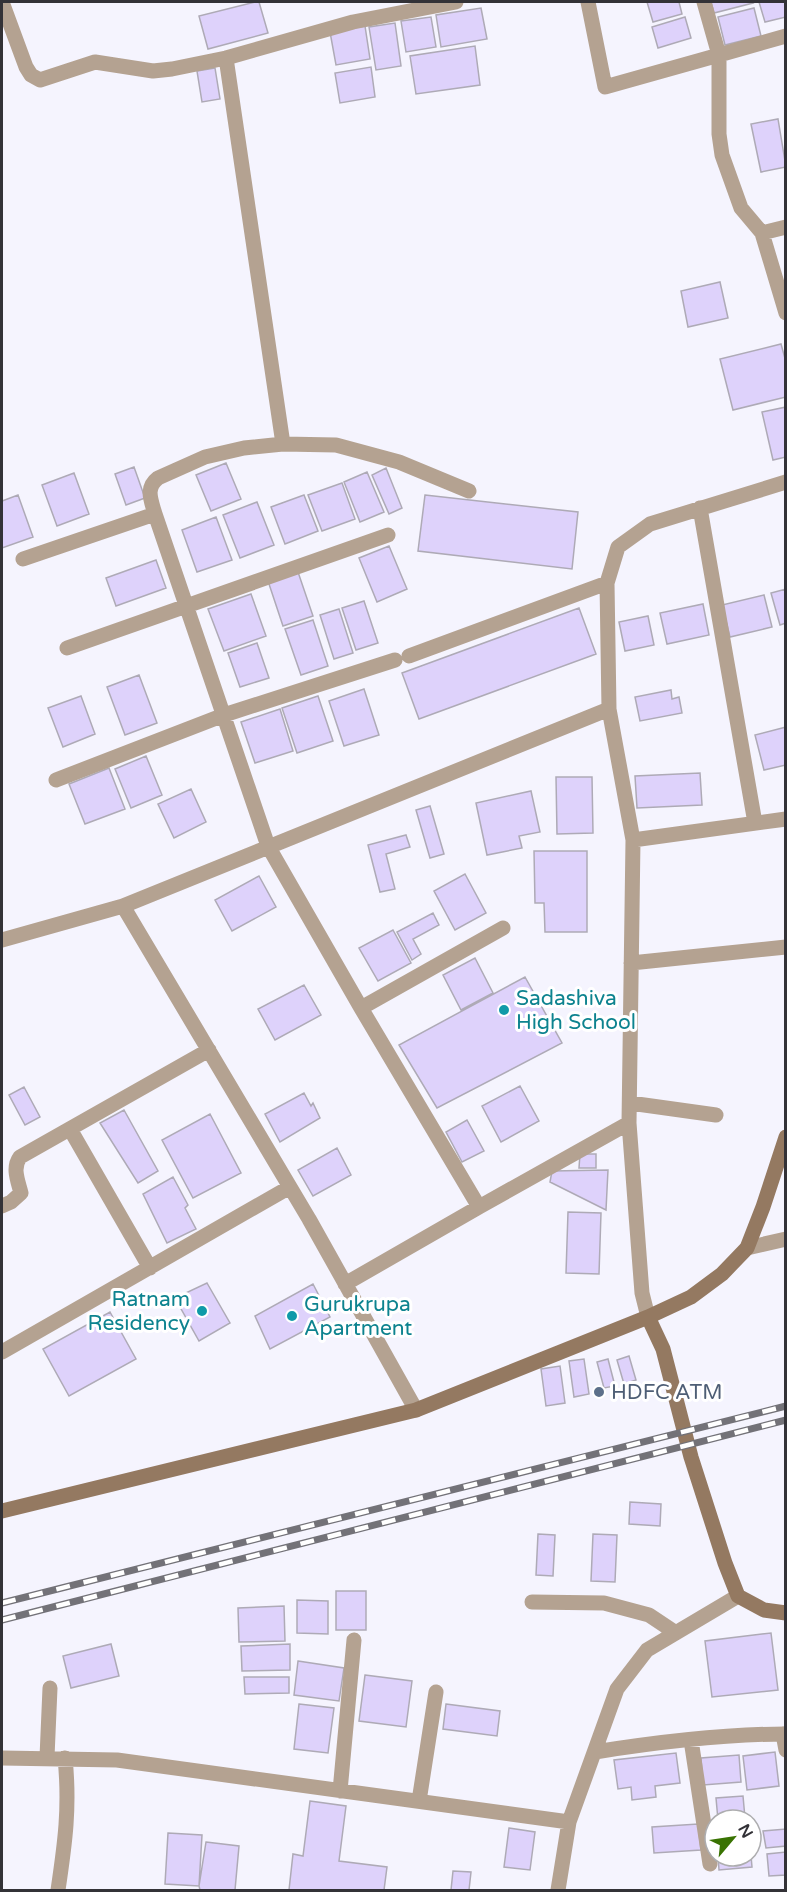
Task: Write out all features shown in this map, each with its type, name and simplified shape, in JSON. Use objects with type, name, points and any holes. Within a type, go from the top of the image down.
[{"type":"street","points":[[2,2],[26,67],[31,75],[40,80],[95,62],[153,71],[226,58],[353,22],[456,2]]},
{"type":"street","points":[[588,2],[605,87],[786,36]]},
{"type":"street","points":[[704,2],[719,55],[719,134],[722,155],[741,208],[762,233],[786,313]]},
{"type":"street","points":[[226,58],[283,444]]},
{"type":"street","points":[[762,233],[786,227]]},
{"type":"street","points":[[469,491],[399,462],[336,445],[283,444],[244,448],[206,457],[158,478],[150,489],[155,514],[268,846],[479,1207]]},
{"type":"street","points":[[786,482],[650,524],[618,547],[607,583],[609,709],[633,840],[629,1124],[642,1293],[648,1317],[663,1349],[691,1457],[738,1596],[764,1610],[786,1613]]},
{"type":"street","points":[[700,508],[755,823]]},
{"type":"street","points":[[23,559],[155,514]]},
{"type":"street","points":[[67,648],[388,535]]},
{"type":"street","points":[[56,780],[224,715],[402,658],[607,583]]},
{"type":"street","points":[[2,940],[123,906],[609,709]]},
{"type":"street","points":[[633,840],[786,819]]},
{"type":"street","points":[[123,906],[290,1187],[416,1410]]},
{"type":"street","points":[[361,1008],[503,928]]},
{"type":"street","points":[[631,963],[786,947]]},
{"type":"street","points":[[2,1206],[18,1198],[21,1193],[16,1173],[16,1162],[20,1157],[209,1050]]},
{"type":"street","points":[[630,1103],[716,1115]]},
{"type":"street","points":[[345,1284],[629,1124]]},
{"type":"street","points":[[70,1129],[150,1268]]},
{"type":"street","points":[[2,1511],[416,1410],[648,1317],[691,1297],[722,1274],[747,1248],[764,1207],[786,1137]]},
{"type":"street","points":[[2,1352],[290,1187]]},
{"type":"street","points":[[747,1248],[786,1239]]},
{"type":"street","points":[[558,1890],[569,1822],[617,1689],[647,1650],[738,1596]]},
{"type":"street","points":[[532,1602],[604,1603],[649,1615],[676,1634]]},
{"type":"street","points":[[340,1791],[354,1640]]},
{"type":"street","points":[[47,1757],[50,1689]]},
{"type":"street","points":[[419,1801],[436,1692]]},
{"type":"street","points":[[594,1752],[737,1734],[784,1734],[786,1750]]},
{"type":"street","points":[[692,1740],[703,1816]]},
{"type":"street","points":[[2,1758],[117,1760],[569,1822]]},
{"type":"street","points":[[58,1890],[67,1829],[68,1794],[65,1758]]},
{"type":"building","points":[[259,2],[268,33],[208,49],[199,16]]},
{"type":"building","points":[[647,2],[679,2],[682,14],[653,22]]},
{"type":"building","points":[[711,2],[752,2],[753,3],[714,13]]},
{"type":"building","points":[[759,2],[786,2],[786,17],[765,22]]},
{"type":"building","points":[[481,8],[487,39],[441,47],[436,15]]},
{"type":"building","points":[[754,8],[761,36],[725,45],[718,17]]},
{"type":"building","points":[[431,17],[436,47],[406,52],[401,21]]},
{"type":"building","points":[[685,17],[691,38],[658,48],[652,27]]},
{"type":"building","points":[[395,23],[401,66],[376,70],[369,27]]},
{"type":"building","points":[[365,26],[370,59],[336,65],[330,32]]},
{"type":"building","points":[[475,46],[480,85],[416,94],[410,56]]},
{"type":"building","points":[[371,67],[375,97],[340,103],[335,73]]},
{"type":"building","points":[[215,68],[220,99],[202,102],[197,71]]},
{"type":"building","points":[[778,119],[786,167],[761,172],[751,124]]},
{"type":"building","points":[[720,282],[728,318],[688,327],[681,291]]},
{"type":"building","points":[[781,344],[786,362],[786,397],[733,410],[720,359]]},
{"type":"building","points":[[786,407],[786,457],[773,460],[762,412]]},
{"type":"building","points":[[226,463],[241,499],[211,511],[196,475]]},
{"type":"building","points":[[134,467],[145,498],[126,505],[115,474]]},
{"type":"building","points":[[386,468],[402,508],[389,514],[372,475]]},
{"type":"building","points":[[367,472],[384,512],[360,522],[344,482]]},
{"type":"building","points":[[74,473],[89,514],[57,526],[42,485]]},
{"type":"building","points":[[342,483],[355,519],[322,531],[308,495]]},
{"type":"building","points":[[18,495],[33,537],[2,548],[2,501]]},
{"type":"building","points":[[304,495],[318,531],[285,544],[271,507]]},
{"type":"building","points":[[425,495],[578,512],[572,569],[418,551]]},
{"type":"building","points":[[257,502],[274,545],[240,558],[223,515]]},
{"type":"building","points":[[216,517],[232,560],[197,572],[182,530]]},
{"type":"building","points":[[389,546],[407,589],[377,602],[359,558]]},
{"type":"building","points":[[156,560],[166,588],[116,606],[106,578]]},
{"type":"building","points":[[298,572],[313,616],[283,626],[268,581]]},
{"type":"building","points":[[786,589],[786,623],[780,625],[771,593]]},
{"type":"building","points":[[251,594],[266,636],[224,651],[208,609]]},
{"type":"building","points":[[764,595],[772,627],[730,637],[722,605]]},
{"type":"building","points":[[364,601],[378,643],[356,650],[342,608]]},
{"type":"building","points":[[703,604],[709,635],[667,644],[660,613]]},
{"type":"building","points":[[579,608],[596,654],[419,719],[402,673]]},
{"type":"building","points":[[339,609],[353,653],[334,659],[320,615]]},
{"type":"building","points":[[648,616],[654,645],[625,651],[619,622]]},
{"type":"building","points":[[313,620],[328,666],[301,675],[285,629]]},
{"type":"building","points":[[257,643],[269,678],[240,687],[228,653]]},
{"type":"building","points":[[139,675],[157,723],[125,735],[107,687]]},
{"type":"building","points":[[364,689],[379,735],[344,746],[329,701]]},
{"type":"building","points":[[671,690],[672,699],[679,697],[682,713],[640,721],[635,697]]},
{"type":"building","points":[[81,696],[95,734],[63,747],[48,708]]},
{"type":"building","points":[[318,696],[333,741],[297,753],[282,708]]},
{"type":"building","points":[[280,709],[293,751],[255,763],[241,722]]},
{"type":"building","points":[[786,727],[786,765],[764,770],[755,735]]},
{"type":"building","points":[[146,756],[162,795],[131,808],[115,769]]},
{"type":"building","points":[[109,768],[125,809],[85,824],[69,784]]},
{"type":"building","points":[[700,773],[702,805],[637,808],[635,776]]},
{"type":"building","points":[[556,777],[592,777],[593,833],[557,834]]},
{"type":"building","points":[[191,789],[206,822],[174,838],[158,804]]},
{"type":"building","points":[[531,791],[540,832],[519,836],[522,848],[487,855],[476,803]]},
{"type":"building","points":[[430,806],[444,854],[430,858],[416,810]]},
{"type":"building","points":[[406,835],[410,847],[386,854],[395,889],[380,892],[368,845]]},
{"type":"building","points":[[534,851],[587,851],[587,932],[545,932],[544,903],[535,903]]},
{"type":"building","points":[[465,874],[486,913],[455,930],[434,891]]},
{"type":"building","points":[[259,876],[276,907],[232,931],[215,900]]},
{"type":"building","points":[[433,913],[439,925],[413,939],[421,954],[412,960],[397,932]]},
{"type":"building","points":[[393,930],[411,963],[378,981],[359,948]]},
{"type":"building","points":[[475,958],[493,993],[461,1010],[443,975]]},
{"type":"building","name":"Sadashiva High School","points":[[525,977],[562,1043],[437,1108],[399,1045]]},
{"type":"building","points":[[304,985],[321,1015],[275,1040],[258,1009]]},
{"type":"building","points":[[520,1086],[539,1121],[501,1142],[482,1106]]},
{"type":"building","points":[[24,1087],[40,1117],[25,1125],[9,1095]]},
{"type":"building","points":[[304,1093],[311,1106],[313,1103],[320,1118],[280,1142],[265,1114]]},
{"type":"building","points":[[124,1110],[158,1171],[138,1183],[100,1123]]},
{"type":"building","points":[[210,1114],[241,1173],[193,1198],[162,1140]]},
{"type":"building","points":[[467,1120],[484,1151],[462,1162],[446,1132]]},
{"type":"building","points":[[337,1148],[351,1175],[313,1196],[298,1170]]},
{"type":"building","points":[[580,1154],[596,1154],[596,1168],[579,1168]]},
{"type":"building","points":[[608,1170],[606,1210],[550,1182],[552,1171]]},
{"type":"building","points":[[173,1177],[188,1205],[185,1208],[196,1229],[167,1243],[143,1194]]},
{"type":"building","points":[[568,1212],[601,1213],[599,1274],[566,1273]]},
{"type":"building","name":"Ratnam Residency","points":[[207,1283],[230,1323],[199,1341],[175,1298]]},
{"type":"building","name":"Gurukrupa Apartment","points":[[313,1284],[330,1317],[270,1349],[255,1316]]},
{"type":"building","points":[[110,1312],[136,1359],[69,1396],[43,1349]]},
{"type":"building","points":[[629,1356],[636,1380],[624,1384],[617,1360]]},
{"type":"building","points":[[584,1359],[589,1394],[574,1397],[569,1361]]},
{"type":"building","points":[[608,1359],[615,1386],[604,1388],[597,1362]]},
{"type":"building","points":[[560,1366],[565,1403],[546,1406],[541,1369]]},
{"type":"building","points":[[630,1502],[661,1504],[660,1526],[629,1524]]},
{"type":"building","points":[[538,1534],[555,1535],[553,1576],[536,1575]]},
{"type":"building","points":[[593,1534],[617,1535],[615,1582],[591,1581]]},
{"type":"building","points":[[336,1591],[366,1591],[366,1630],[336,1630]]},
{"type":"building","points":[[297,1600],[328,1601],[328,1634],[297,1633]]},
{"type":"building","points":[[284,1606],[285,1641],[239,1642],[238,1608]]},
{"type":"building","points":[[771,1633],[778,1690],[712,1697],[705,1641]]},
{"type":"building","points":[[111,1644],[119,1676],[71,1688],[63,1656]]},
{"type":"building","points":[[290,1644],[290,1670],[242,1671],[241,1646]]},
{"type":"building","points":[[298,1661],[344,1668],[339,1701],[294,1695]]},
{"type":"building","points":[[365,1675],[412,1681],[406,1727],[359,1721]]},
{"type":"building","points":[[244,1677],[289,1677],[289,1693],[245,1694]]},
{"type":"building","points":[[299,1704],[334,1708],[328,1753],[294,1749]]},
{"type":"building","points":[[446,1704],[500,1711],[497,1736],[443,1729]]},
{"type":"building","points":[[775,1752],[779,1786],[747,1790],[743,1756]]},
{"type":"building","points":[[676,1753],[680,1783],[655,1786],[656,1797],[632,1800],[631,1787],[618,1789],[614,1760]]},
{"type":"building","points":[[739,1755],[741,1782],[703,1785],[701,1758]]},
{"type":"building","points":[[743,1796],[744,1808],[717,1808],[716,1798]]},
{"type":"building","points":[[310,1801],[346,1806],[339,1861],[387,1867],[384,1890],[289,1890],[293,1854],[303,1856]]},
{"type":"building","points":[[698,1824],[701,1850],[654,1853],[652,1827]]},
{"type":"building","points":[[509,1828],[535,1832],[530,1870],[504,1867]]},
{"type":"building","points":[[786,1829],[786,1846],[766,1848],[763,1831]]},
{"type":"building","points":[[168,1833],[202,1835],[199,1886],[165,1884]]},
{"type":"building","points":[[206,1842],[239,1846],[235,1890],[200,1890]]},
{"type":"building","points":[[786,1852],[786,1875],[769,1876],[767,1854]]},
{"type":"building","points":[[453,1871],[471,1872],[469,1890],[451,1890]]},
{"type":"railway","points":[[2,1603],[786,1406]]},
{"type":"railway","points":[[2,1620],[786,1420]]},
{"type":"place","name":"Sadashiva High School","points":[[504,1010]]},
{"type":"place","name":"Ratnam Residency","points":[[202,1311]]},
{"type":"place","name":"Gurukrupa Apartment","points":[[292,1316]]},
{"type":"place","name":"HDFC ATM","points":[[599,1392]]}]
